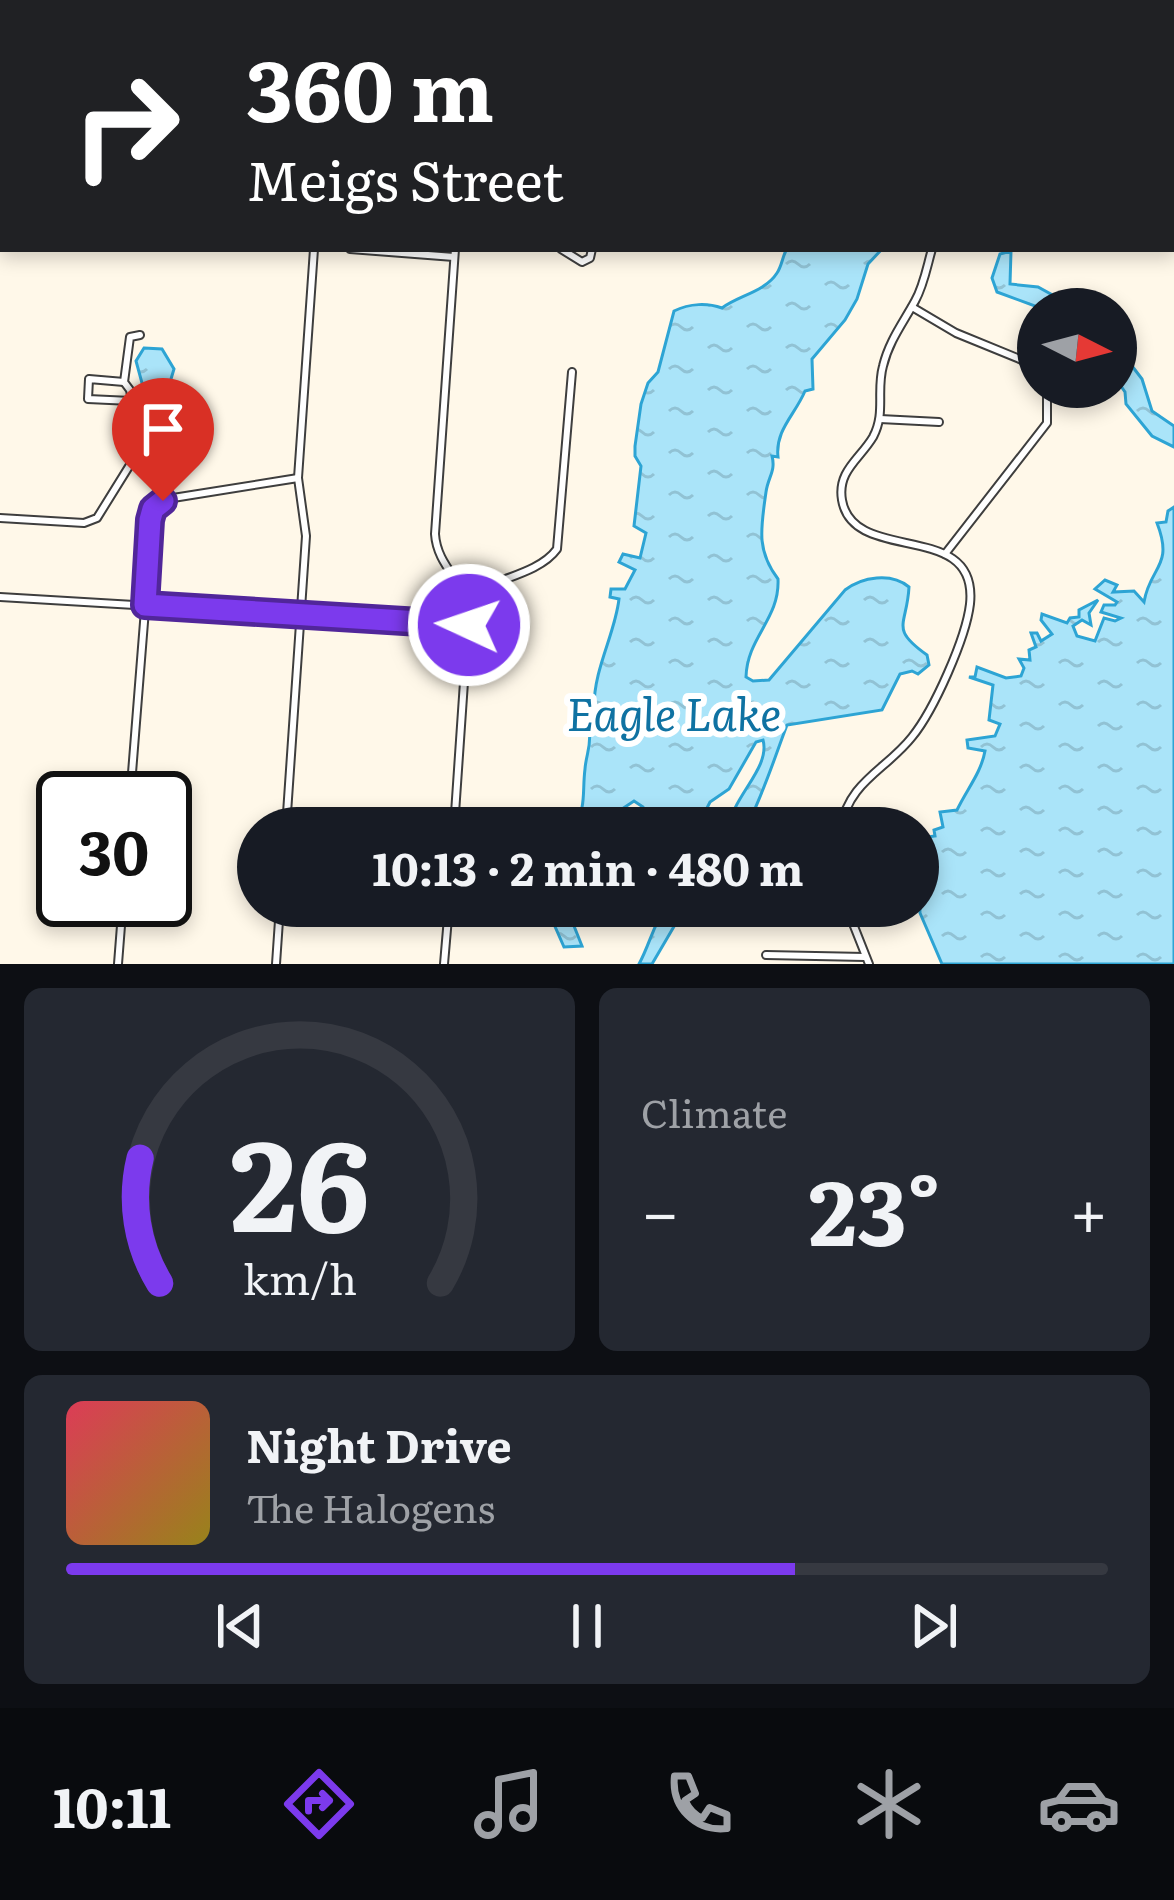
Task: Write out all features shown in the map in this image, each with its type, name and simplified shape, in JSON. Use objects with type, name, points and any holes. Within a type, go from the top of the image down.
[{"type":"street","points":[[287,807],[306,524],[298,478],[314,252]]},
{"type":"street","points":[[431,252],[455,253],[435,534],[440,558],[466,596],[469,625],[456,807]]},
{"type":"street","points":[[566,252],[582,262],[591,252]]},
{"type":"street","points":[[846,807],[856,788],[902,748],[923,722],[958,644],[970,592],[962,569],[945,554],[874,536],[858,527],[841,499],[844,476],[872,440],[880,419],[881,370],[912,307],[931,252]]},
{"type":"street","points":[[912,307],[956,333],[1017,358]]},
{"type":"street","points":[[0,518],[84,523],[97,518],[133,460],[136,422],[124,382],[130,337],[140,335]]},
{"type":"street","points":[[466,596],[484,584],[548,562],[557,549],[572,372]]},
{"type":"street","points":[[124,382],[89,379],[88,399],[132,401]]},
{"type":"street","points":[[945,554],[1047,423],[1047,408]]},
{"type":"street","points":[[880,419],[939,422]]},
{"type":"street","points":[[132,771],[150,520],[157,505],[209,491],[298,478]]},
{"type":"street","points":[[0,597],[469,625]]},
{"type":"street","points":[[118,964],[121,927]]},
{"type":"street","points":[[276,964],[279,927]]},
{"type":"street","points":[[444,964],[447,927]]},
{"type":"street","points":[[766,955],[867,960],[854,927]]},
{"type":"water","name":"Eagle Lake","points":[[786,252],[879,252],[868,264],[845,320],[812,359],[813,389],[805,391],[783,431],[778,457],[772,456],[762,538],[778,579],[777,593],[752,650],[746,677],[769,680],[845,590],[877,578],[894,579],[909,587],[904,632],[927,655],[929,665],[918,674],[900,674],[882,710],[787,725],[755,807],[736,807],[761,761],[763,740],[756,742],[729,789],[708,807],[643,807],[634,801],[625,807],[582,807],[590,740],[589,729],[577,727],[582,715],[594,707],[619,599],[610,597],[611,589],[625,589],[635,570],[619,562],[623,554],[640,558],[646,533],[634,526],[641,466],[635,446],[648,383],[658,372],[674,311],[699,305],[722,308],[772,279]]},
{"type":"water","points":[[1011,252],[1010,284],[1040,288],[1017,288],[1017,299],[997,292],[992,278],[1000,254]]},
{"type":"water","points":[[144,348],[162,349],[174,369],[159,419],[172,435],[168,449],[144,447],[145,394],[136,361]]},
{"type":"water","points":[[1137,372],[1152,411],[1174,426],[1174,447],[1152,436],[1129,408],[1137,408]]},
{"type":"water","points":[[1174,507],[1174,964],[942,964],[926,927],[939,927],[940,812],[957,810],[980,767],[985,751],[968,748],[967,740],[995,736],[1000,724],[989,720],[993,685],[969,677],[975,677],[977,667],[1006,678],[1021,676],[1024,668],[1019,659],[1030,660],[1029,650],[1036,647],[1031,633],[1037,633],[1041,641],[1052,634],[1042,614],[1067,623],[1098,600],[1089,613],[1091,625],[1082,620],[1073,626],[1077,636],[1095,641],[1104,618],[1121,618],[1101,612],[1104,605],[1117,602],[1095,589],[1105,580],[1117,585],[1113,592],[1134,591],[1144,602],[1162,558],[1157,523],[1166,522]]},
{"type":"water","points":[[555,927],[574,927],[582,946],[564,947]]},
{"type":"water","points":[[655,927],[674,927],[652,964],[639,964]]},
{"type":"route","points":[[163,501],[153,509],[150,520],[145,605],[469,625]]}]
